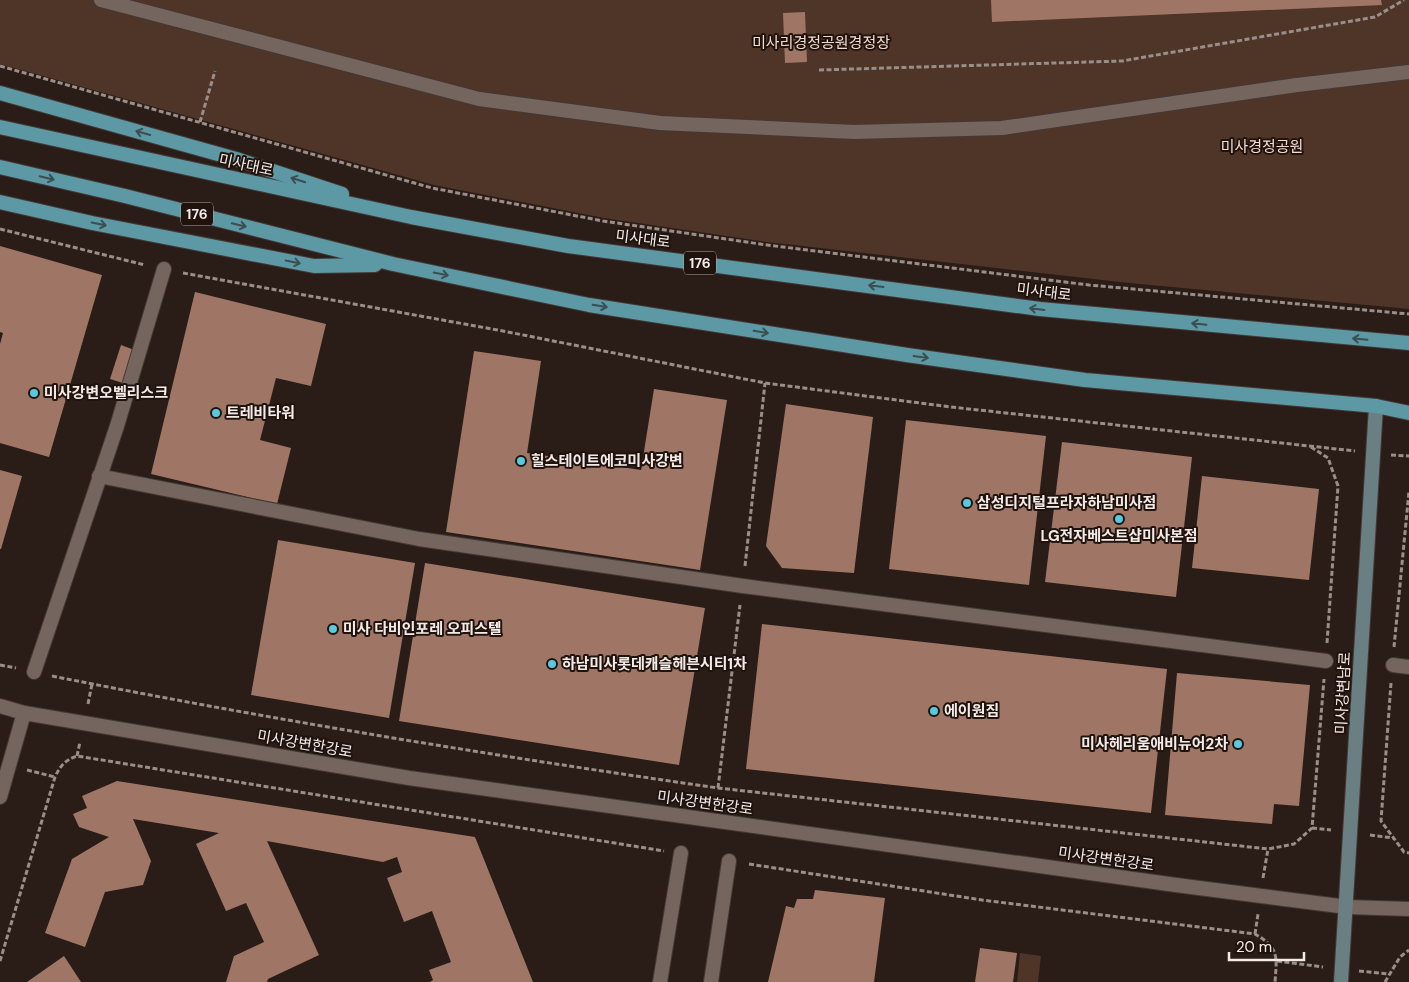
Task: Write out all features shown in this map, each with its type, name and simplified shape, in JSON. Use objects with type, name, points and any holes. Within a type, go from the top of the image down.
[{"type":"main road","points":[[0,93],[236,159],[411,217]]},
{"type":"main road","name":"미사대로","points":[[0,127],[411,217],[568,246],[1040,309],[1409,343]]},
{"type":"main road","name":"176","points":[[0,167],[134,198],[393,264],[589,305],[907,355],[1085,380],[1376,406],[1409,403]]},
{"type":"main road","points":[[0,202],[92,223],[314,266],[393,264]]},
{"type":"main road","points":[[1376,406],[1409,413]]},
{"type":"main road","name":"미사강변남로","points":[[1341,982],[1376,406]]},
{"type":"street","points":[[101,0],[479,99],[660,123],[854,132],[1002,128],[1297,85],[1409,72]]},
{"type":"street","points":[[34,672],[117,426],[164,269]]},
{"type":"street","points":[[99,476],[429,541],[743,586],[1326,661]]},
{"type":"street","points":[[1392,665],[1409,667]]},
{"type":"street","name":"미사강변한강로","points":[[0,706],[24,713],[409,778],[986,857],[1126,879],[1346,907],[1409,909]]},
{"type":"street","points":[[0,797],[24,713]]},
{"type":"street","points":[[660,982],[681,854]]},
{"type":"street","points":[[711,982],[729,861]]},
{"type":"path","points":[[819,70],[1122,61],[1375,17],[1404,0]]},
{"type":"path","points":[[0,66],[432,188],[603,221],[767,245],[1080,284],[1409,314]]},
{"type":"path","points":[[200,122],[215,71]]},
{"type":"path","points":[[0,229],[164,269],[308,297],[503,331],[765,383],[951,407],[1287,442],[1311,447],[1328,458],[1338,486]]},
{"type":"path","points":[[1407,498],[1409,491]]},
{"type":"path","points":[[0,665],[418,742],[718,788],[1268,849],[1294,844],[1312,828]]},
{"type":"path","points":[[0,961],[55,777],[59,768],[68,759],[77,756],[681,854]]},
{"type":"path","points":[[1394,838],[1404,852],[1409,853]]},
{"type":"path","points":[[729,861],[982,900],[1255,934],[1266,940],[1275,950],[1277,962],[1275,982]]},
{"type":"path","points":[[1385,982],[1394,965],[1409,950]]},
{"type":"green space","name":"미사경정공원","points":[[0,0],[1409,0],[1409,309],[1129,283],[767,242],[604,218],[434,185],[0,64]]},
{"type":"green space","points":[[1020,953],[1041,956],[1038,982],[1017,982]]},
{"type":"building","points":[[991,0],[1381,0],[1382,5],[992,22]]},
{"type":"building","points":[[805,12],[807,62],[785,63],[783,13]]},
{"type":"building","name":"미사강변오벨리스크","points":[[0,246],[102,275],[49,457],[0,443],[0,344],[3,333],[0,332]]},
{"type":"building","name":"트레비타워","points":[[195,292],[326,324],[311,386],[276,378],[260,440],[291,448],[277,504],[151,474]]},
{"type":"building","points":[[121,345],[137,351],[126,384],[110,379]]},
{"type":"building","name":"힐스테이트에코미사강변","points":[[474,351],[541,361],[527,453],[641,470],[654,389],[727,400],[700,570],[446,532]]},
{"type":"building","points":[[786,404],[873,417],[854,573],[782,568],[766,546]]},
{"type":"building","name":"삼성디지털프라자하남미사점","points":[[906,420],[1046,436],[1029,585],[889,569]]},
{"type":"building","name":"LG전자베스트샵미사본점","points":[[1062,442],[1192,457],[1176,597],[1045,582]]},
{"type":"building","points":[[0,470],[22,476],[1,549],[0,549]]},
{"type":"building","points":[[1202,476],[1319,489],[1309,580],[1192,568]]},
{"type":"building","name":"미사 다비인포레 오피스텔","points":[[278,540],[415,563],[389,718],[251,695]]},
{"type":"building","name":"하남미사롯데캐슬헤븐시티1차","points":[[425,563],[705,608],[679,765],[399,721]]},
{"type":"building","points":[[762,624],[1167,669],[1151,813],[746,769]]},
{"type":"building","name":"미사헤리움애비뉴어2차","points":[[1177,673],[1310,685],[1299,806],[1274,804],[1272,824],[1165,815]]},
{"type":"building","points":[[117,781],[475,837],[533,982],[430,982],[433,980],[429,970],[451,962],[432,911],[404,922],[387,878],[402,872],[397,857],[383,862],[267,841],[319,955],[268,979],[267,982],[226,982],[234,956],[264,942],[246,903],[226,911],[196,844],[219,833],[133,819],[151,861],[143,885],[105,892],[85,947],[45,933],[72,859],[109,837],[79,827],[73,814],[87,808],[82,796]]},
{"type":"building","points":[[815,890],[885,898],[874,982],[768,982],[786,906],[794,908],[797,899],[813,899]]},
{"type":"building","points":[[980,948],[1017,953],[1013,982],[975,982]]},
{"type":"building","points":[[64,956],[81,982],[27,982]]},
{"type":"place","name":"미사강변오벨리스크","points":[[34,393]]},
{"type":"place","name":"트레비타워","points":[[216,413]]},
{"type":"place","name":"힐스테이트에코미사강변","points":[[521,461]]},
{"type":"place","name":"삼성디지털프라자하남미사점","points":[[967,503]]},
{"type":"place","name":"LG전자베스트샵미사본점","points":[[1119,519]]},
{"type":"place","name":"미사 다비인포레 오피스텔","points":[[333,629]]},
{"type":"place","name":"하남미사롯데캐슬헤븐시티1차","points":[[552,664]]},
{"type":"place","name":"에이원짐","points":[[934,711]]},
{"type":"place","name":"미사헤리움애비뉴어2차","points":[[1238,744]]},
{"type":"park label","name":"미사리경정공원경정장","points":[[821,43]]}]
